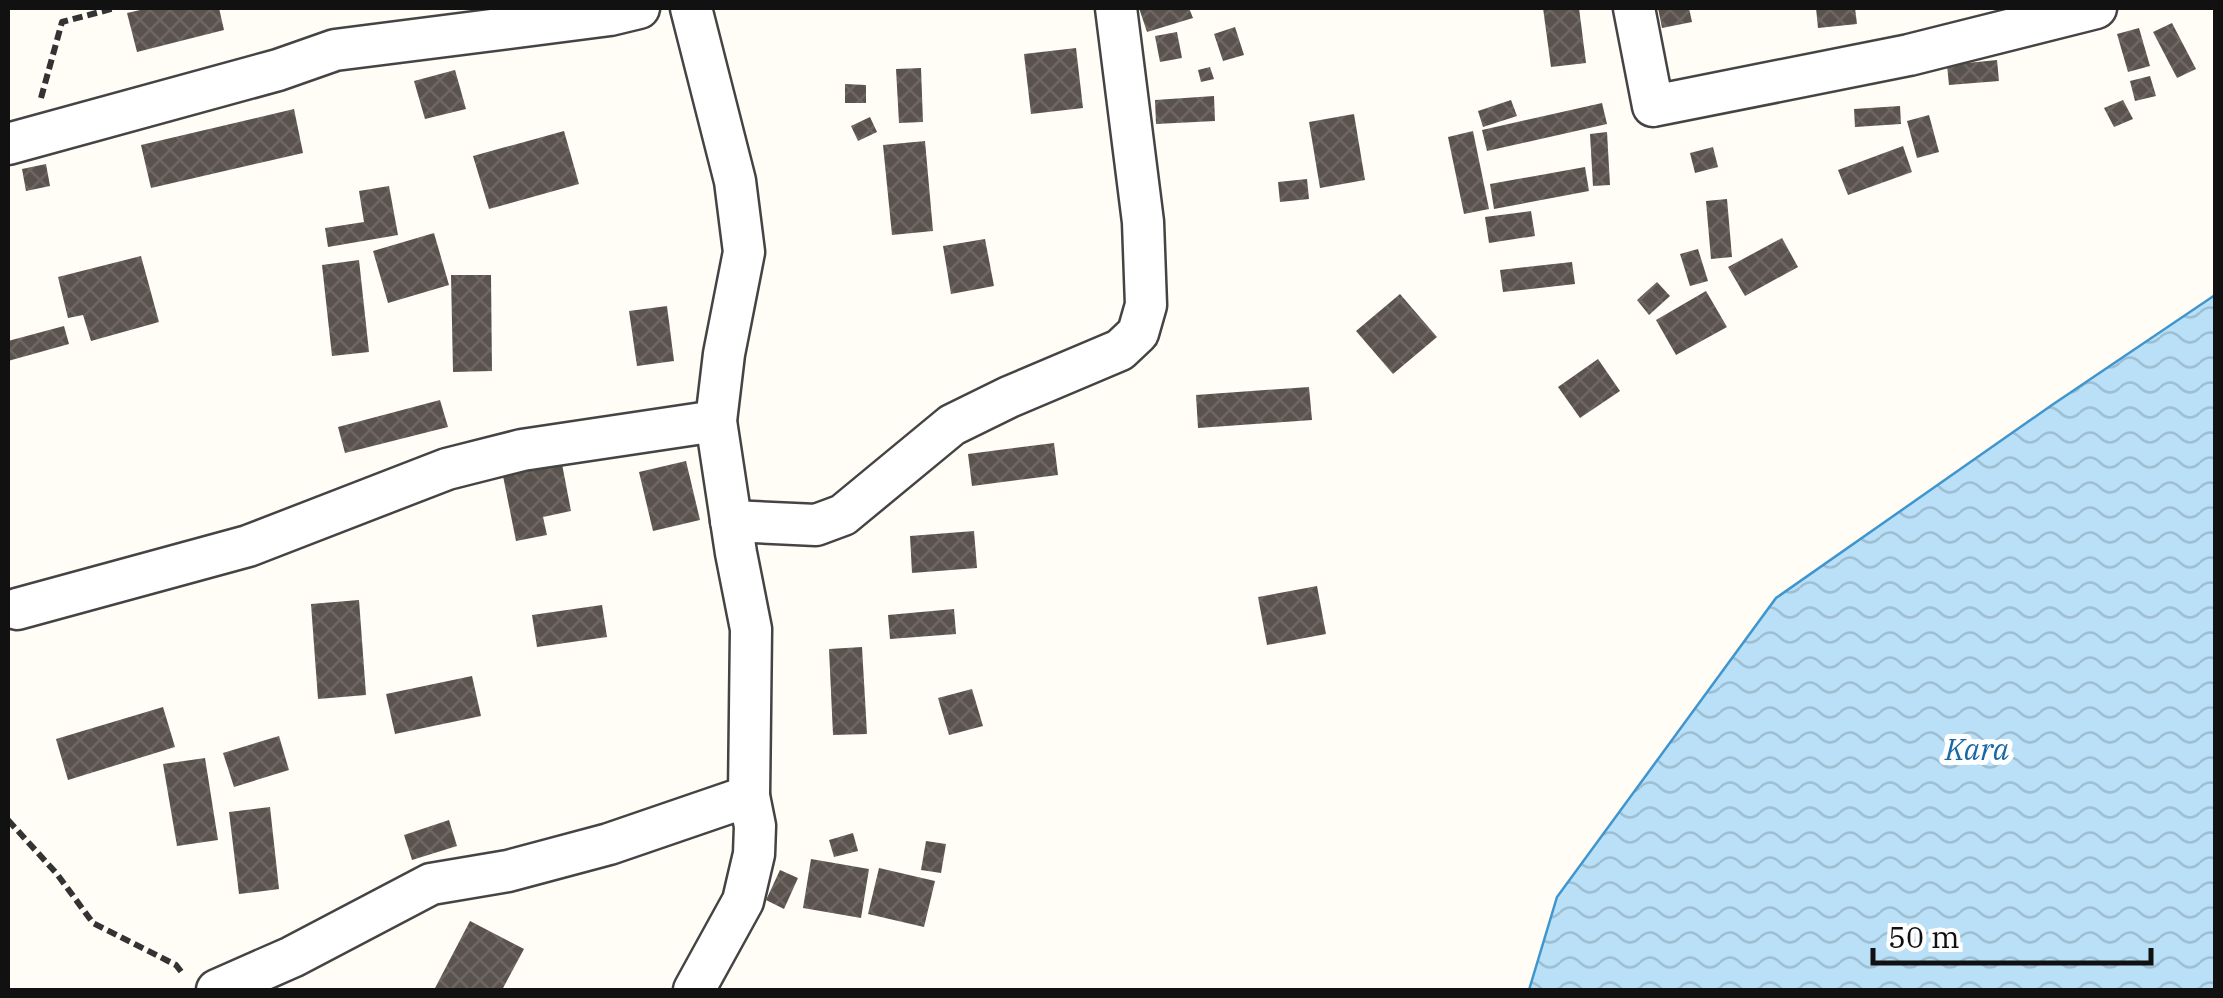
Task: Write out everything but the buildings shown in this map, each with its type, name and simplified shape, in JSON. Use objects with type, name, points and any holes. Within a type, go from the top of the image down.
[{"type":"street","points":[[23,139],[278,70],[335,50],[639,8]]},
{"type":"street","points":[[691,8],[735,181],[744,252],[724,354],[716,421],[750,630],[749,796],[756,826],[754,854],[742,901],[694,990]]},
{"type":"street","points":[[731,521],[816,525],[844,516],[952,425],[1008,396],[1120,350],[1138,333],[1146,305],[1143,222],[1116,8]]},
{"type":"street","points":[[1634,8],[1652,106],[1910,55],[2096,8]]},
{"type":"street","points":[[17,608],[248,546],[447,469],[522,450],[716,421]]},
{"type":"street","points":[[202,984],[292,956],[431,884],[508,871],[609,844],[749,796]]},
{"type":"path","points":[[23,139],[41,98],[62,22],[115,8]]},
{"type":"path","points":[[8,820],[57,874],[92,923],[176,965],[202,984]]},
{"type":"water","name":"Kara","points":[[2215,295],[2215,990],[1529,990],[1557,897],[1776,598]]}]
